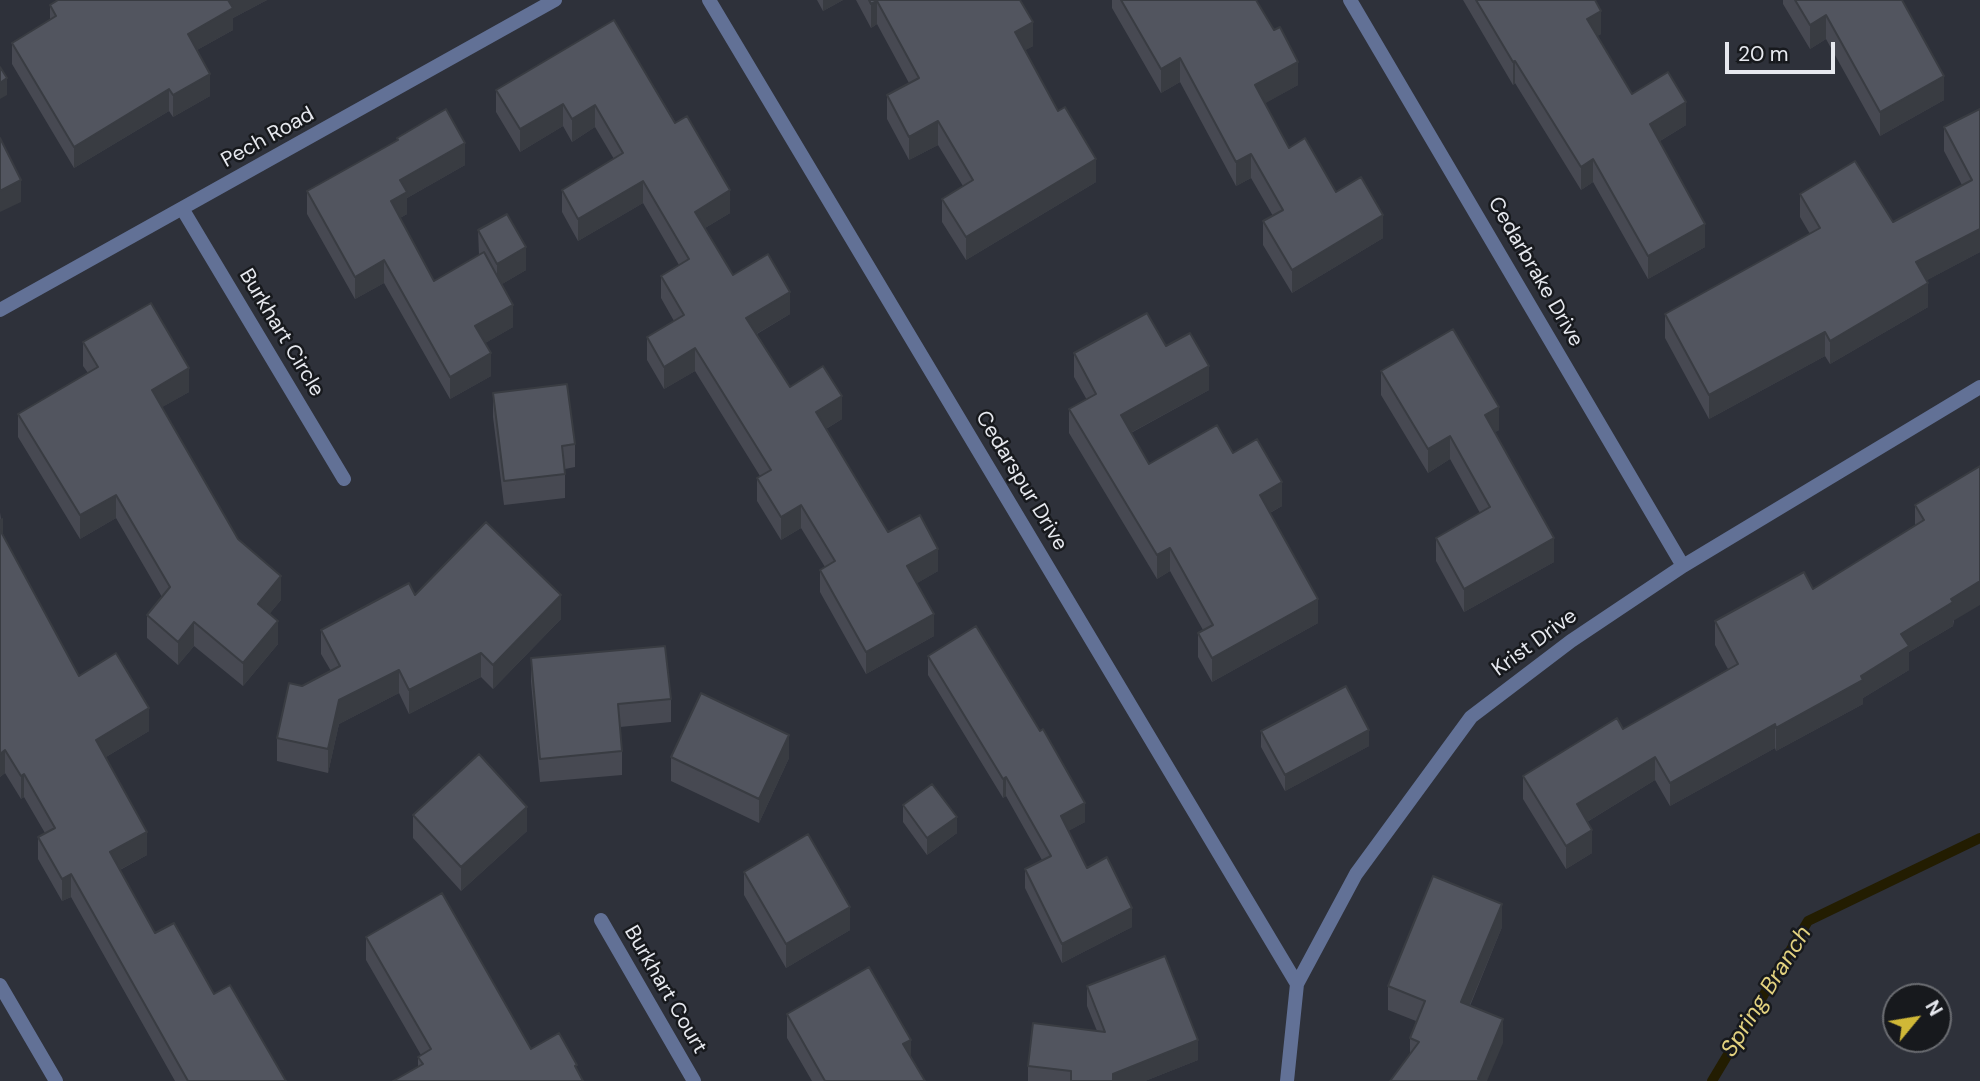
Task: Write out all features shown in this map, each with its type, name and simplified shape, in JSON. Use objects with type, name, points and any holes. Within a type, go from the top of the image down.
[{"type":"street","name":"Pech Road","points":[[0,310],[555,0]]},
{"type":"street","name":"Cedarspur Drive","points":[[709,0],[1297,984]]},
{"type":"street","name":"Cedarbrake Drive","points":[[1350,0],[1683,566]]},
{"type":"street","name":"Burkhart Circle","points":[[183,209],[344,478]]},
{"type":"street","name":"Krist Drive","points":[[1287,1081],[1297,984],[1356,874],[1471,717],[1571,641],[1683,566],[1980,387]]},
{"type":"street","name":"Burkhart Court","points":[[601,920],[694,1081]]},
{"type":"street","points":[[0,985],[56,1081]]},
{"type":"building","points":[[58,0],[228,0],[233,8],[188,34],[210,74],[173,95],[169,89],[74,147],[12,43],[56,16],[50,5]]},
{"type":"building","points":[[869,0],[1020,0],[1033,22],[1015,32],[1058,111],[1065,107],[1096,159],[966,237],[942,199],[973,180],[938,121],[909,137],[887,95],[919,78],[877,1],[871,4]]},
{"type":"building","points":[[1121,0],[1256,0],[1274,30],[1280,27],[1298,62],[1255,85],[1289,148],[1305,138],[1336,192],[1361,177],[1383,215],[1292,270],[1263,221],[1283,210],[1251,154],[1236,162],[1180,58],[1161,69]]},
{"type":"building","points":[[1476,0],[1595,0],[1601,11],[1587,19],[1632,94],[1668,72],[1686,102],[1650,124],[1705,224],[1648,256],[1593,159],[1581,167]]},
{"type":"building","points":[[1795,0],[1902,0],[1944,76],[1880,112],[1826,15],[1810,25]]},
{"type":"building","points":[[614,20],[675,123],[687,116],[730,190],[695,212],[733,275],[768,254],[790,292],[746,318],[790,387],[823,366],[842,396],[816,412],[888,532],[920,515],[938,549],[907,566],[934,614],[866,652],[820,570],[835,561],[801,505],[781,517],[757,478],[771,470],[695,348],[664,367],[647,337],[684,315],[661,276],[689,259],[643,181],[578,219],[562,190],[623,153],[595,105],[572,119],[563,104],[520,129],[496,90]]},
{"type":"building","points":[[0,67],[7,78],[0,83]]},
{"type":"building","points":[[446,109],[465,143],[400,180],[407,192],[391,201],[434,281],[484,252],[513,305],[475,326],[491,353],[450,377],[384,260],[355,277],[307,191],[398,140],[397,138]]},
{"type":"building","points":[[1980,109],[1980,229],[1916,262],[1928,283],[1830,341],[1825,332],[1709,395],[1665,314],[1820,228],[1800,194],[1855,161],[1893,222],[1972,180],[1944,127]]},
{"type":"building","points":[[0,138],[21,180],[0,191]]},
{"type":"building","points":[[507,214],[526,247],[497,264],[478,230]]},
{"type":"building","points":[[151,303],[189,368],[152,390],[238,539],[281,576],[258,604],[278,621],[243,663],[194,622],[178,642],[147,615],[170,587],[116,495],[80,515],[18,414],[98,367],[83,342]]},
{"type":"building","points":[[1147,313],[1166,346],[1190,333],[1209,366],[1121,415],[1149,464],[1217,425],[1233,453],[1257,439],[1282,482],[1260,495],[1318,599],[1212,658],[1198,633],[1213,625],[1170,548],[1157,555],[1069,409],[1096,394],[1074,353]]},
{"type":"building","points":[[1453,329],[1499,407],[1485,415],[1554,538],[1464,589],[1436,538],[1490,507],[1450,436],[1428,449],[1381,371]]},
{"type":"building","points":[[567,384],[575,444],[562,446],[565,474],[504,481],[493,393]]},
{"type":"building","points":[[1980,466],[1980,581],[1951,599],[1953,602],[1901,634],[1909,646],[1861,676],[1863,680],[1776,728],[1775,724],[1670,783],[1655,757],[1577,804],[1592,830],[1566,846],[1523,776],[1617,718],[1623,729],[1738,664],[1715,621],[1804,572],[1813,589],[1924,520],[1915,505]]},
{"type":"building","points":[[486,522],[561,595],[493,665],[481,653],[409,690],[399,670],[339,700],[328,749],[277,738],[289,683],[302,686],[340,666],[321,630],[409,583],[415,595]]},
{"type":"building","points":[[0,530],[79,676],[116,653],[149,708],[96,740],[147,832],[110,852],[155,933],[174,923],[214,994],[230,985],[286,1081],[188,1081],[71,874],[62,879],[38,837],[55,828],[24,774],[21,776],[5,750],[0,754]]},
{"type":"building","points":[[976,626],[1040,731],[1043,729],[1085,803],[1061,816],[1087,868],[1107,857],[1132,908],[1062,944],[1025,869],[1051,856],[1006,777],[1003,779],[928,656]]},
{"type":"building","points":[[665,646],[671,699],[618,704],[622,751],[540,759],[531,658]]},
{"type":"building","points":[[1346,686],[1369,730],[1285,775],[1261,731]]},
{"type":"building","points":[[701,693],[789,735],[759,799],[671,757]]},
{"type":"building","points":[[479,754],[527,807],[461,867],[413,815]]},
{"type":"building","points":[[932,784],[957,817],[927,838],[903,805]]},
{"type":"building","points":[[808,834],[850,907],[786,944],[744,872]]},
{"type":"building","points":[[1433,876],[1502,904],[1461,1002],[1503,1019],[1478,1079],[1481,1081],[1390,1081],[1419,1042],[1410,1038],[1425,1001],[1388,986]]},
{"type":"building","points":[[442,893],[531,1049],[559,1033],[583,1081],[393,1081],[423,1064],[418,1057],[431,1049],[366,937]]},
{"type":"building","points":[[1165,956],[1198,1040],[1113,1074],[1113,1081],[1071,1081],[1071,1071],[1028,1066],[1033,1023],[1105,1032],[1087,986]]},
{"type":"building","points":[[869,967],[911,1040],[903,1044],[925,1081],[825,1081],[787,1014]]},
{"type":"waterway","name":"Spring Branch","points":[[1712,1081],[1808,921],[1980,838]]}]
